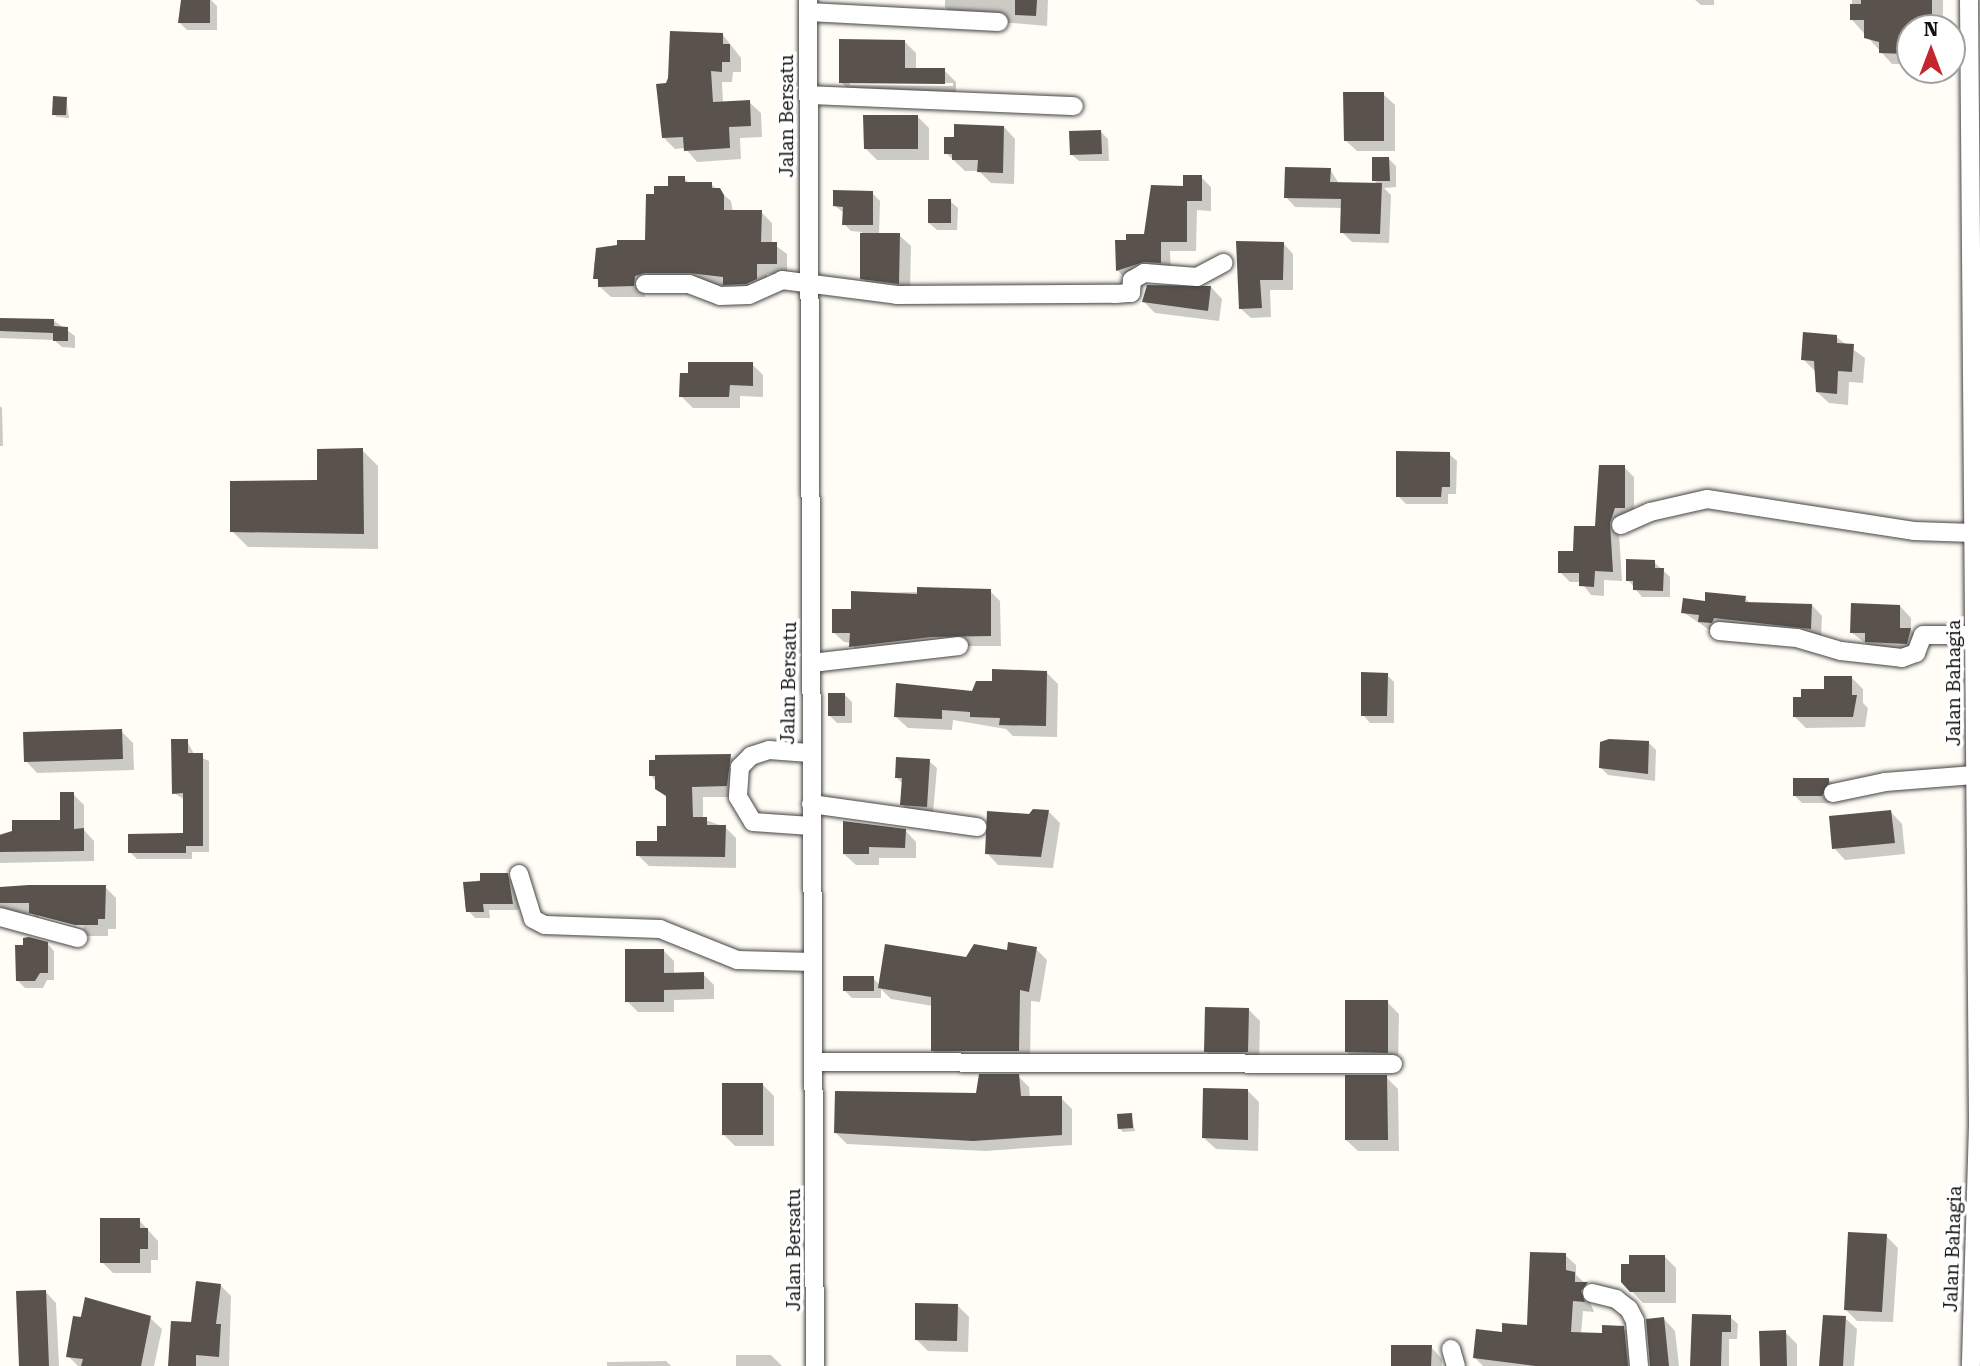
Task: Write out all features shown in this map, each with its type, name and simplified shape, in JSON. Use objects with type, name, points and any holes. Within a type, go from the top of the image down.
[{"type":"street","name":"Jalan Bahagia","points":[[1969,0],[1973,533],[1977,554],[1978,603],[1974,635],[1974,775],[1978,801],[1979,1126],[1976,1304],[1971,1366]]},
{"type":"street","points":[[808,6],[999,22]]},
{"type":"street","name":"Jalan Bersatu","points":[[808,6],[812,663],[809,753],[815,1366]]},
{"type":"street","points":[[808,95],[1074,106]]},
{"type":"street","points":[[645,284],[689,284],[720,296],[750,295],[782,280],[809,287],[897,295],[1115,294],[1131,293],[1132,280],[1144,273],[1197,277],[1223,263]]},
{"type":"street","points":[[1621,525],[1650,512],[1707,499],[1914,531],[1973,533]]},
{"type":"street","points":[[1719,631],[1797,638],[1840,651],[1902,658],[1916,653],[1923,635],[1974,635]]},
{"type":"street","points":[[812,663],[959,646]]},
{"type":"street","points":[[809,753],[769,750],[751,756],[740,767],[738,797],[753,822],[811,826]]},
{"type":"street","points":[[1833,793],[1885,782],[1974,775]]},
{"type":"street","points":[[811,804],[977,827]]},
{"type":"street","points":[[519,874],[533,919],[545,925],[660,929],[737,960],[813,962]]},
{"type":"street","points":[[0,916],[78,938]]},
{"type":"street","points":[[814,1062],[1393,1064]]},
{"type":"street","points":[[1592,1293],[1616,1299],[1629,1309],[1635,1321],[1639,1366]]},
{"type":"building","points":[[181,0],[210,0],[210,23],[178,23]]},
{"type":"building","points":[[1015,0],[1037,0],[1036,16],[1015,15]]},
{"type":"building","points":[[1861,0],[1932,0],[1932,14],[1896,14],[1896,54],[1879,53],[1879,42],[1864,38],[1864,20],[1850,20],[1850,4],[1861,4]]},
{"type":"building","points":[[670,31],[723,33],[723,44],[730,44],[730,62],[722,62],[722,72],[711,71],[713,102],[750,100],[751,126],[729,127],[730,148],[684,151],[683,137],[662,138],[656,84],[666,83],[668,78]]},
{"type":"building","points":[[839,39],[905,40],[905,68],[945,68],[945,84],[839,83]]},
{"type":"building","points":[[1343,92],[1384,92],[1384,141],[1344,141]]},
{"type":"building","points":[[53,96],[67,97],[66,115],[52,115]]},
{"type":"building","points":[[863,115],[918,115],[918,149],[864,149]]},
{"type":"building","points":[[954,124],[1004,126],[1003,173],[977,172],[978,160],[952,160],[952,154],[944,154],[944,137],[954,137]]},
{"type":"building","points":[[1101,130],[1102,154],[1070,155],[1069,131]]},
{"type":"building","points":[[1372,157],[1389,157],[1390,181],[1372,181]]},
{"type":"building","points":[[1285,167],[1331,168],[1330,182],[1382,183],[1380,234],[1340,233],[1341,199],[1284,198]]},
{"type":"building","points":[[1183,175],[1202,175],[1202,201],[1187,201],[1187,242],[1161,242],[1161,263],[1144,262],[1116,271],[1115,240],[1126,240],[1126,234],[1144,234],[1151,185],[1183,186]]},
{"type":"building","points":[[668,176],[685,176],[685,182],[712,182],[712,188],[720,188],[724,195],[724,210],[762,210],[761,242],[777,242],[777,264],[757,264],[757,279],[746,284],[723,285],[723,277],[689,273],[645,273],[635,276],[634,286],[598,287],[598,279],[593,279],[596,248],[617,245],[617,240],[645,240],[646,194],[654,194],[654,186],[668,186]]},
{"type":"building","points":[[833,190],[873,191],[873,225],[842,225],[843,207],[833,206]]},
{"type":"building","points":[[928,199],[951,199],[951,223],[928,223]]},
{"type":"building","points":[[860,233],[900,233],[899,284],[860,279]]},
{"type":"building","points":[[1236,241],[1284,242],[1283,280],[1260,280],[1262,308],[1239,309]]},
{"type":"building","points":[[1147,285],[1211,286],[1208,311],[1142,302]]},
{"type":"building","points":[[0,318],[54,319],[54,326],[68,327],[68,341],[53,341],[53,333],[0,331]]},
{"type":"building","points":[[1803,332],[1837,335],[1837,343],[1854,344],[1852,372],[1838,371],[1837,394],[1816,392],[1814,361],[1801,360]]},
{"type":"building","points":[[688,362],[753,362],[753,386],[730,385],[729,397],[679,397],[680,373],[688,373]]},
{"type":"building","points":[[363,448],[364,534],[230,532],[230,481],[317,480],[317,449]]},
{"type":"building","points":[[1396,451],[1450,452],[1450,487],[1442,487],[1441,497],[1396,497]]},
{"type":"building","points":[[1599,465],[1625,465],[1625,508],[1615,508],[1610,523],[1613,572],[1595,571],[1594,587],[1579,586],[1579,573],[1558,573],[1558,551],[1573,551],[1574,526],[1595,526]]},
{"type":"building","points":[[1626,559],[1655,560],[1655,568],[1664,568],[1663,591],[1633,590],[1633,581],[1626,581]]},
{"type":"building","points":[[917,587],[991,589],[991,636],[931,637],[849,647],[850,633],[832,633],[832,609],[851,609],[851,591],[917,594]]},
{"type":"building","points":[[1705,592],[1746,596],[1745,602],[1812,604],[1811,629],[1714,618],[1712,623],[1698,622],[1699,615],[1681,613],[1683,598],[1705,601]]},
{"type":"building","points":[[1851,603],[1900,605],[1900,628],[1911,628],[1907,644],[1865,642],[1865,633],[1850,633]]},
{"type":"building","points":[[992,669],[1047,671],[1046,726],[999,725],[1000,718],[970,717],[970,712],[942,710],[942,719],[894,717],[896,683],[972,691],[976,681],[992,681]]},
{"type":"building","points":[[1361,672],[1388,673],[1387,716],[1361,716]]},
{"type":"building","points":[[1824,676],[1852,676],[1852,695],[1857,695],[1853,717],[1793,717],[1793,697],[1801,697],[1801,689],[1824,689]]},
{"type":"building","points":[[828,693],[845,693],[845,716],[828,716]]},
{"type":"building","points":[[122,729],[123,759],[24,762],[23,732]]},
{"type":"building","points":[[171,739],[188,739],[188,753],[203,753],[203,846],[186,846],[186,853],[128,853],[128,834],[183,833],[183,793],[172,794]]},
{"type":"building","points":[[1609,739],[1649,741],[1648,774],[1599,768],[1600,742]]},
{"type":"building","points":[[731,754],[727,786],[692,787],[693,817],[707,817],[707,825],[726,825],[725,857],[636,856],[636,841],[657,841],[657,826],[666,826],[666,796],[655,789],[655,776],[649,776],[649,760],[655,760],[655,755]]},
{"type":"building","points":[[896,757],[930,759],[927,807],[900,805],[902,778],[895,778]]},
{"type":"building","points":[[1793,778],[1829,778],[1829,783],[1822,796],[1793,796]]},
{"type":"building","points":[[60,792],[74,792],[74,829],[84,828],[84,851],[0,852],[0,835],[12,831],[12,820],[60,820]]},
{"type":"building","points":[[1033,809],[1049,810],[1041,857],[985,854],[987,811],[1029,814]]},
{"type":"building","points":[[1891,810],[1895,843],[1832,849],[1829,816]]},
{"type":"building","points":[[843,821],[906,829],[905,848],[869,847],[869,854],[843,854]]},
{"type":"building","points":[[480,873],[508,873],[513,904],[483,904],[484,912],[466,912],[463,882],[480,881]]},
{"type":"building","points":[[106,885],[105,919],[98,919],[98,925],[75,925],[29,913],[29,903],[0,903],[0,887]]},
{"type":"building","points":[[23,938],[48,942],[48,973],[40,973],[35,981],[16,981],[15,945],[23,945]]},
{"type":"building","points":[[1008,942],[1037,947],[1029,992],[1020,990],[1019,1051],[931,1051],[931,997],[878,988],[885,944],[966,957],[974,944],[1007,950]]},
{"type":"building","points":[[625,949],[664,949],[664,973],[704,972],[704,989],[664,990],[664,1002],[625,1002]]},
{"type":"building","points":[[843,976],[874,976],[874,991],[843,991]]},
{"type":"building","points":[[1345,1000],[1388,1000],[1388,1053],[1345,1052]]},
{"type":"building","points":[[1205,1007],[1249,1008],[1248,1052],[1204,1052]]},
{"type":"building","points":[[979,1074],[1019,1074],[1021,1096],[1062,1096],[1062,1135],[973,1141],[834,1133],[835,1091],[976,1093]]},
{"type":"building","points":[[1345,1075],[1387,1075],[1388,1140],[1345,1140]]},
{"type":"building","points":[[722,1083],[763,1083],[763,1135],[722,1135]]},
{"type":"building","points":[[1203,1088],[1248,1089],[1248,1140],[1202,1138]]},
{"type":"building","points":[[1132,1113],[1133,1128],[1118,1129],[1117,1114]]},
{"type":"building","points":[[100,1218],[140,1218],[140,1228],[148,1228],[148,1249],[140,1249],[140,1263],[100,1263]]},
{"type":"building","points":[[1848,1232],[1887,1234],[1882,1312],[1844,1310]]},
{"type":"building","points":[[1530,1252],[1566,1253],[1566,1270],[1575,1272],[1575,1282],[1588,1282],[1581,1291],[1585,1302],[1573,1301],[1571,1332],[1602,1333],[1602,1325],[1624,1326],[1628,1366],[1535,1366],[1473,1358],[1476,1329],[1502,1332],[1502,1323],[1527,1325]]},
{"type":"building","points":[[1629,1255],[1665,1255],[1665,1292],[1630,1292],[1621,1282],[1621,1264],[1629,1264]]},
{"type":"building","points":[[196,1281],[221,1284],[216,1324],[221,1324],[219,1357],[196,1355],[196,1366],[168,1366],[171,1321],[191,1322]]},
{"type":"building","points":[[46,1290],[49,1366],[19,1366],[16,1291]]},
{"type":"building","points":[[85,1297],[151,1316],[141,1366],[81,1366],[83,1359],[66,1357],[73,1316],[81,1317]]},
{"type":"building","points":[[915,1303],[958,1304],[957,1341],[915,1340]]},
{"type":"building","points":[[1692,1314],[1731,1315],[1731,1332],[1722,1332],[1721,1366],[1690,1366]]},
{"type":"building","points":[[1823,1315],[1846,1316],[1843,1366],[1819,1366]]},
{"type":"building","points":[[1664,1317],[1669,1366],[1650,1366],[1646,1319]]},
{"type":"building","points":[[1786,1330],[1787,1366],[1760,1366],[1759,1331]]},
{"type":"building","points":[[1391,1345],[1432,1345],[1431,1366],[1391,1366]]}]
